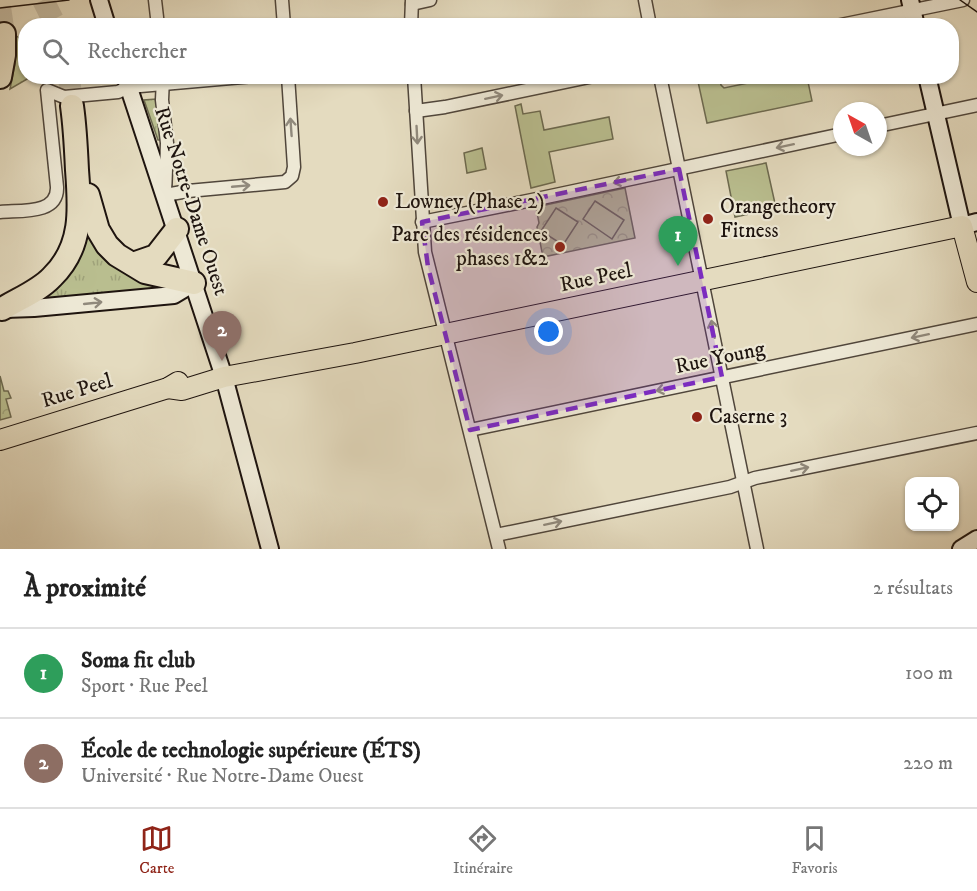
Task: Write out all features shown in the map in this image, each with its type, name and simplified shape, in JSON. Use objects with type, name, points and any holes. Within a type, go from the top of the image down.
[{"type":"highway","points":[[0,77],[4,55],[4,34]]},
{"type":"highway","points":[[1,309],[50,280],[72,249],[79,221],[74,115],[89,201],[96,225],[110,248],[152,274],[194,283]]},
{"type":"highway","points":[[133,264],[156,256],[177,229]]},
{"type":"main road","points":[[99,0],[105,18]]},
{"type":"main road","name":"Rue Notre-Dame Ouest","points":[[128,84],[224,377],[270,549]]},
{"type":"main road","points":[[929,84],[969,224],[977,282]]},
{"type":"main road","name":"Rue Peel","points":[[0,440],[168,388],[182,390],[224,377],[355,353],[969,224]]},
{"type":"main road","points":[[1,309],[174,295],[194,283]]},
{"type":"main road","points":[[961,549],[977,539]]},
{"type":"street","points":[[155,0],[157,18]]},
{"type":"street","points":[[282,0],[283,18]]},
{"type":"street","points":[[411,18],[412,2],[430,0]]},
{"type":"street","points":[[645,0],[648,18]]},
{"type":"street","points":[[880,18],[963,0]]},
{"type":"street","points":[[0,212],[44,208],[51,205],[57,197],[47,90],[64,97],[117,92],[125,84]]},
{"type":"street","points":[[163,84],[162,100],[167,143],[165,195],[188,190],[285,182],[292,176],[294,167],[289,84]]},
{"type":"street","points":[[414,84],[426,257],[500,549]]},
{"type":"street","points":[[416,111],[556,84]]},
{"type":"street","points":[[662,84],[758,549]]},
{"type":"street","points":[[887,124],[977,105]]},
{"type":"street","points":[[422,222],[833,136]]},
{"type":"street","name":"Rue Young","points":[[470,430],[977,324]]},
{"type":"street","points":[[496,535],[743,483],[755,478],[977,433]]},
{"type":"highlighted area","points":[[679,169],[722,377],[470,430],[428,267],[422,222]]},
{"type":"green space","points":[[15,35],[18,37],[19,84],[10,89],[15,64]]},
{"type":"green space","points":[[699,84],[721,84],[724,88],[743,84],[808,84],[812,101],[707,123]]},
{"type":"green space","points":[[156,99],[161,140],[158,140],[144,100]]},
{"type":"green space","points":[[521,104],[523,114],[540,111],[544,130],[609,117],[613,139],[549,152],[555,182],[531,188],[515,106]]},
{"type":"green space","points":[[482,148],[486,169],[467,173],[464,153]]},
{"type":"green space","points":[[766,163],[776,208],[735,217],[726,171]]},
{"type":"green space","points":[[625,188],[635,238],[543,257],[536,207]]},
{"type":"green space","points":[[595,201],[624,220],[612,239],[583,219]]},
{"type":"green space","points":[[556,208],[578,222],[563,245],[541,231]]},
{"type":"green space","points":[[85,232],[171,287],[36,300]]},
{"type":"green space","points":[[0,376],[4,391],[8,391],[11,398],[6,399],[11,417],[0,420]]},
{"type":"tunnel","points":[[43,0],[52,18]]},
{"type":"tunnel","points":[[0,7],[4,34]]},
{"type":"tunnel","points":[[70,84],[72,106]]},
{"type":"tram line","points":[[0,8],[69,0]]},
{"type":"tram line","points":[[960,0],[977,12]]},
{"type":"place","name":"Lowney (Phase 2)","points":[[383,202]]},
{"type":"place","name":"Orangetheory Fitness","points":[[708,219]]},
{"type":"place","name":"Parc des résidences phases 1&2","points":[[560,247]]},
{"type":"place","name":"Soma fit club","points":[[678,266]]},
{"type":"place","name":"École de technologie supérieure (ÉTS)","points":[[222,361]]},
{"type":"place","name":"Caserne 3","points":[[697,417]]}]
